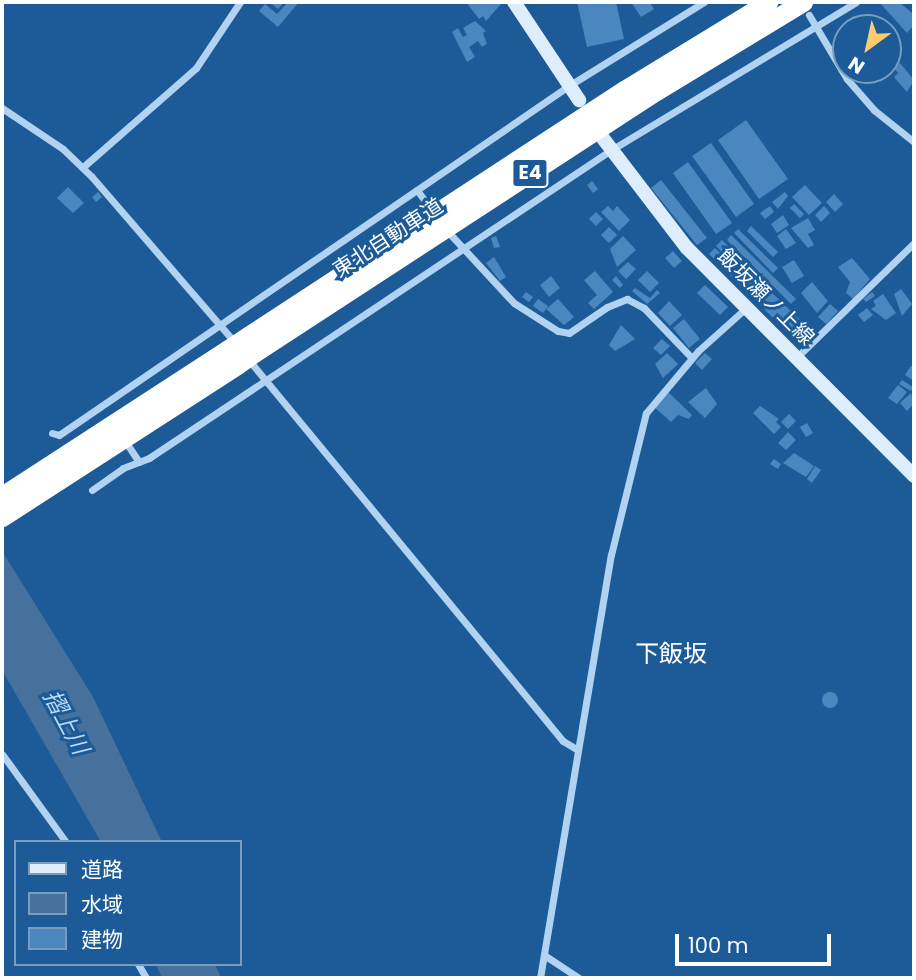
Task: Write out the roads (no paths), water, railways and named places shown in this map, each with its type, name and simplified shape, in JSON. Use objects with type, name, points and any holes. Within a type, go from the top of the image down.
[{"type":"highway","name":"東北自動車道","points":[[2,517],[67,466],[232,358],[624,90],[768,2]]},
{"type":"highway","name":"東北自動車道","points":[[254,343],[656,91],[806,8]]},
{"type":"highway","name":"東北自動車道","points":[[2,496],[67,466]]},
{"type":"main road","points":[[514,2],[579,100]]},
{"type":"main road","name":"飯坂瀬ノ上線","points":[[602,137],[669,228],[914,476]]},
{"type":"street","points":[[83,167],[201,63],[240,2]]},
{"type":"street","points":[[52,433],[59,435],[570,85],[704,2]]},
{"type":"street","points":[[92,490],[611,150],[856,2]]},
{"type":"street","points":[[806,8],[847,79],[874,110],[914,142]]},
{"type":"street","points":[[2,108],[83,167],[209,316],[221,323],[262,379],[563,741],[578,750]]},
{"type":"street","points":[[417,190],[427,204]]},
{"type":"street","points":[[450,234],[514,303],[558,331],[569,333],[607,307],[627,299],[644,308],[692,358]]},
{"type":"street","points":[[797,357],[914,243]]},
{"type":"street","points":[[540,978],[611,555],[646,412],[692,358],[747,308]]},
{"type":"street","points":[[100,406],[108,416]]},
{"type":"street","points":[[129,447],[139,461]]},
{"type":"street","points":[[2,754],[65,840]]},
{"type":"street","points":[[544,956],[579,978]]},
{"type":"water","name":"摺上川","points":[[2,551],[93,697],[161,840],[100,840],[2,670]]},
{"type":"water","points":[[157,966],[216,966],[221,978],[162,978]]},
{"type":"district","name":"下飯坂","points":[[671,654]]}]
